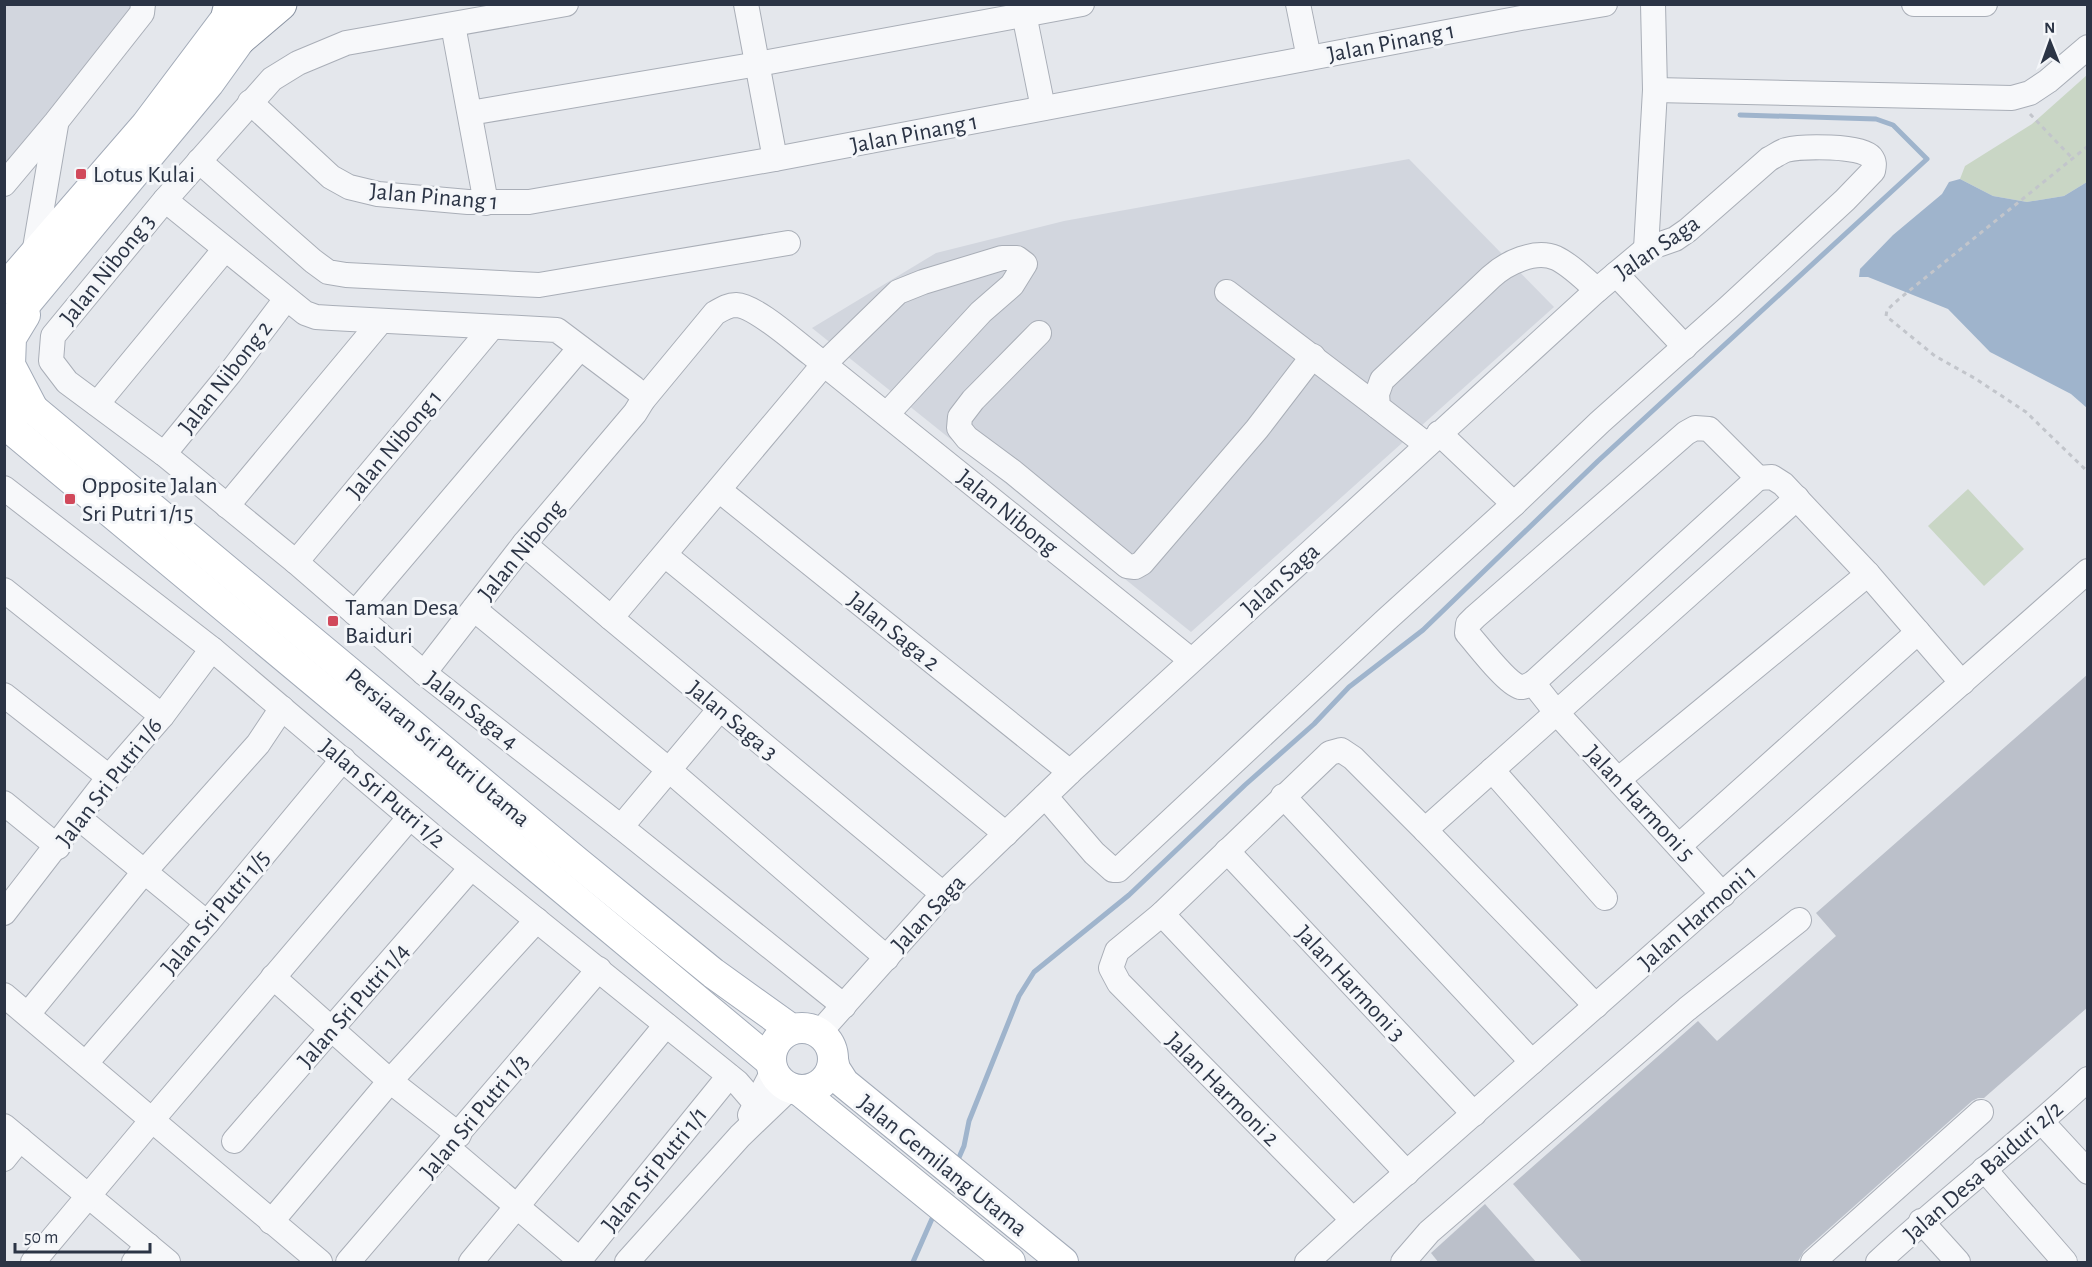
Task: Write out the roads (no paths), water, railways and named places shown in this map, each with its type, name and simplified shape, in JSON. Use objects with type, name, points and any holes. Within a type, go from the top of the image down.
[{"type":"highway","points":[[234,16],[280,4]]},
{"type":"main road","points":[[4,330],[41,266],[146,125],[234,16],[267,4]]},
{"type":"main road","points":[[4,289],[41,266]]},
{"type":"main road","points":[[15,423],[10,365],[11,338],[41,266]]},
{"type":"main road","name":"Persiaran Sri Putri Utama","points":[[4,392],[15,423],[783,1077]]},
{"type":"main road","name":"Persiaran Sri Putri Utama","points":[[15,423],[577,862],[713,973],[805,1031]]},
{"type":"main road","points":[[805,1031],[827,1040],[832,1049],[833,1060],[826,1079],[809,1089],[783,1077],[775,1041],[785,1032],[805,1031]]},
{"type":"main road","name":"Jalan Gemilang Utama","points":[[833,1060],[835,1069],[844,1083],[1064,1263]]},
{"type":"main road","name":"Jalan Gemilang Utama","points":[[783,1077],[1010,1263]]},
{"type":"street","points":[[4,184],[142,13],[142,4]]},
{"type":"street","name":"Jalan Nibong 3","points":[[51,361],[53,336],[165,200],[272,79],[298,63],[336,46],[566,4]]},
{"type":"street","points":[[746,4],[774,159]]},
{"type":"street","points":[[470,113],[758,64],[1024,10],[1082,4]]},
{"type":"street","points":[[1298,4],[1309,58]]},
{"type":"street","name":"Jalan Pinang 1","points":[[250,102],[331,177],[349,187],[378,194],[486,203],[529,202],[774,159],[1605,4]]},
{"type":"street","points":[[1646,249],[1655,90],[1653,4]]},
{"type":"street","points":[[1914,4],[1985,4]]},
{"type":"street","points":[[1024,10],[1044,108]]},
{"type":"street","points":[[453,25],[486,203]]},
{"type":"street","points":[[1655,90],[2012,98],[2030,93],[2048,81],[2088,47]]},
{"type":"street","points":[[41,266],[56,122]]},
{"type":"street","name":"Jalan Saga","points":[[805,1031],[844,1006],[943,894],[1070,772],[1597,290],[1646,249],[1675,239],[1688,230],[1770,159],[1784,151],[1796,148],[1845,149],[1865,153],[1872,158],[1874,167],[1870,176],[1685,347]]},
{"type":"street","points":[[199,161],[313,261],[328,272],[346,275],[538,285],[788,243]]},
{"type":"street","points":[[165,200],[305,313],[316,317],[557,330],[634,388],[644,400]]},
{"type":"street","points":[[97,404],[225,249]]},
{"type":"street","points":[[1378,408],[1377,394],[1382,380],[1503,266],[1537,256],[1554,257],[1565,263],[1597,290]]},
{"type":"street","points":[[611,618],[824,364],[898,292],[1002,258],[1017,258],[1025,264],[1012,285],[981,312],[887,414]]},
{"type":"street","points":[[1045,796],[1094,853],[1113,870],[1118,870],[1600,422],[1685,347],[1616,274]]},
{"type":"street","points":[[1227,292],[1378,408],[1433,439],[1514,504]]},
{"type":"street","name":"Jalan Nibong 2","points":[[164,454],[286,299]]},
{"type":"street","name":"Jalan Nibong","points":[[424,673],[524,544],[635,413],[715,313],[724,307],[737,305],[757,313],[824,364],[1191,660]]},
{"type":"street","points":[[227,506],[381,321]]},
{"type":"street","name":"Jalan Nibong 1","points":[[296,562],[492,327]]},
{"type":"street","points":[[1039,333],[973,400],[960,417],[959,428],[967,438],[1131,567],[1142,563],[1257,429],[1313,356]]},
{"type":"street","points":[[355,613],[580,348]]},
{"type":"street","name":"Jalan Saga 4","points":[[51,361],[67,382],[164,454],[296,562],[424,673],[844,1006]]},
{"type":"street","points":[[1758,478],[1709,429],[1695,428],[1676,441],[1475,617],[1468,624],[1467,633],[1510,681],[1520,687],[1533,683],[1758,478],[1772,477],[1783,483],[1868,574],[1962,683]]},
{"type":"street","name":"Jalan Sri Putri 1/2","points":[[4,488],[212,649],[471,868],[729,1076],[756,1104]]},
{"type":"street","name":"Jalan Saga 2","points":[[719,490],[1070,772]]},
{"type":"street","points":[[1425,830],[1797,498]]},
{"type":"street","name":"Jalan Saga 3","points":[[524,544],[943,894]]},
{"type":"street","points":[[664,555],[1006,834]]},
{"type":"street","name":"Jalan Harmoni 1","points":[[1316,1259],[1353,1220],[1724,895],[2088,571]]},
{"type":"street","points":[[1619,779],[1868,574]]},
{"type":"street","points":[[4,590],[162,716]]},
{"type":"street","points":[[474,609],[669,770],[887,958]]},
{"type":"street","points":[[1679,846],[1917,632]]},
{"type":"street","name":"Jalan Sri Putri 1/6","points":[[6,908],[58,847],[109,777],[162,716],[212,649]]},
{"type":"street","name":"Jalan Harmoni 5","points":[[1533,683],[1556,712],[1724,895]]},
{"type":"street","points":[[4,695],[109,777]]},
{"type":"street","points":[[28,1014],[144,872],[258,744],[282,708]]},
{"type":"street","points":[[621,827],[720,709]]},
{"type":"street","points":[[1407,1173],[1162,914],[1330,753],[1341,750],[1353,758],[1596,1006]]},
{"type":"street","name":"Jalan Sri Putri 1/5","points":[[86,1063],[207,923],[343,759]]},
{"type":"street","points":[[1492,770],[1605,898]]},
{"type":"street","points":[[1283,796],[1532,1062]]},
{"type":"street","points":[[4,803],[58,847]]},
{"type":"street","points":[[33,1263],[410,817]]},
{"type":"street","points":[[79,818],[207,923]]},
{"type":"street","name":"Jalan Harmoni 3","points":[[1227,851],[1474,1114]]},
{"type":"street","name":"Jalan Sri Putri 1/4","points":[[234,1142],[471,868]]},
{"type":"street","name":"Jalan Harmoni 2","points":[[1162,914],[1117,951],[1111,968],[1119,984],[1353,1220]]},
{"type":"street","points":[[271,1222],[390,1080],[537,920]]},
{"type":"street","points":[[1403,1263],[1429,1232],[1687,1009],[1799,920]]},
{"type":"street","name":"Jalan Sri Putri 1/3","points":[[348,1263],[454,1142],[599,969]]},
{"type":"street","points":[[273,977],[390,1080],[516,1206],[579,1261]]},
{"type":"street","points":[[4,995],[320,1263]]},
{"type":"street","points":[[471,1263],[666,1025]]},
{"type":"street","name":"Jalan Sri Putri 1/1","points":[[579,1261],[729,1076]]},
{"type":"street","points":[[740,1136],[756,1104],[783,1077]]},
{"type":"street","points":[[627,1263],[740,1136],[783,1077]]},
{"type":"street","name":"Jalan Desa Baiduri 2/2","points":[[1878,1263],[1922,1221],[2042,1122],[2088,1079]]},
{"type":"street","points":[[1813,1263],[1981,1112]]},
{"type":"street","points":[[2042,1122],[2088,1172]]},
{"type":"street","points":[[4,1159],[12,1132],[88,1196],[141,1254],[168,1263]]},
{"type":"street","points":[[1984,1169],[2065,1263]]},
{"type":"street","points":[[1922,1221],[1958,1263]]},
{"type":"water","points":[[1960,179],[1993,196],[2027,202],[2064,196],[2087,182],[2087,408],[2071,394],[1990,352],[1948,309],[1868,277],[1859,277],[1860,269],[1893,235],[1942,194],[1949,182]]},
{"type":"waterway","points":[[957,1162],[964,1146],[969,1121],[1019,996],[1034,972],[1129,895],[1245,785],[1314,724],[1349,687],[1423,630],[1598,461],[1927,159],[1893,125],[1876,119],[1740,115]]},
{"type":"waterway","points":[[913,1262],[935,1212]]},
{"type":"place","name":"Lotus Kulai","points":[[81,174]]},
{"type":"place","name":"Opposite Jalan Sri Putri 1/15","points":[[70,499]]},
{"type":"place","name":"Taman Desa Baiduri","points":[[333,621]]}]
